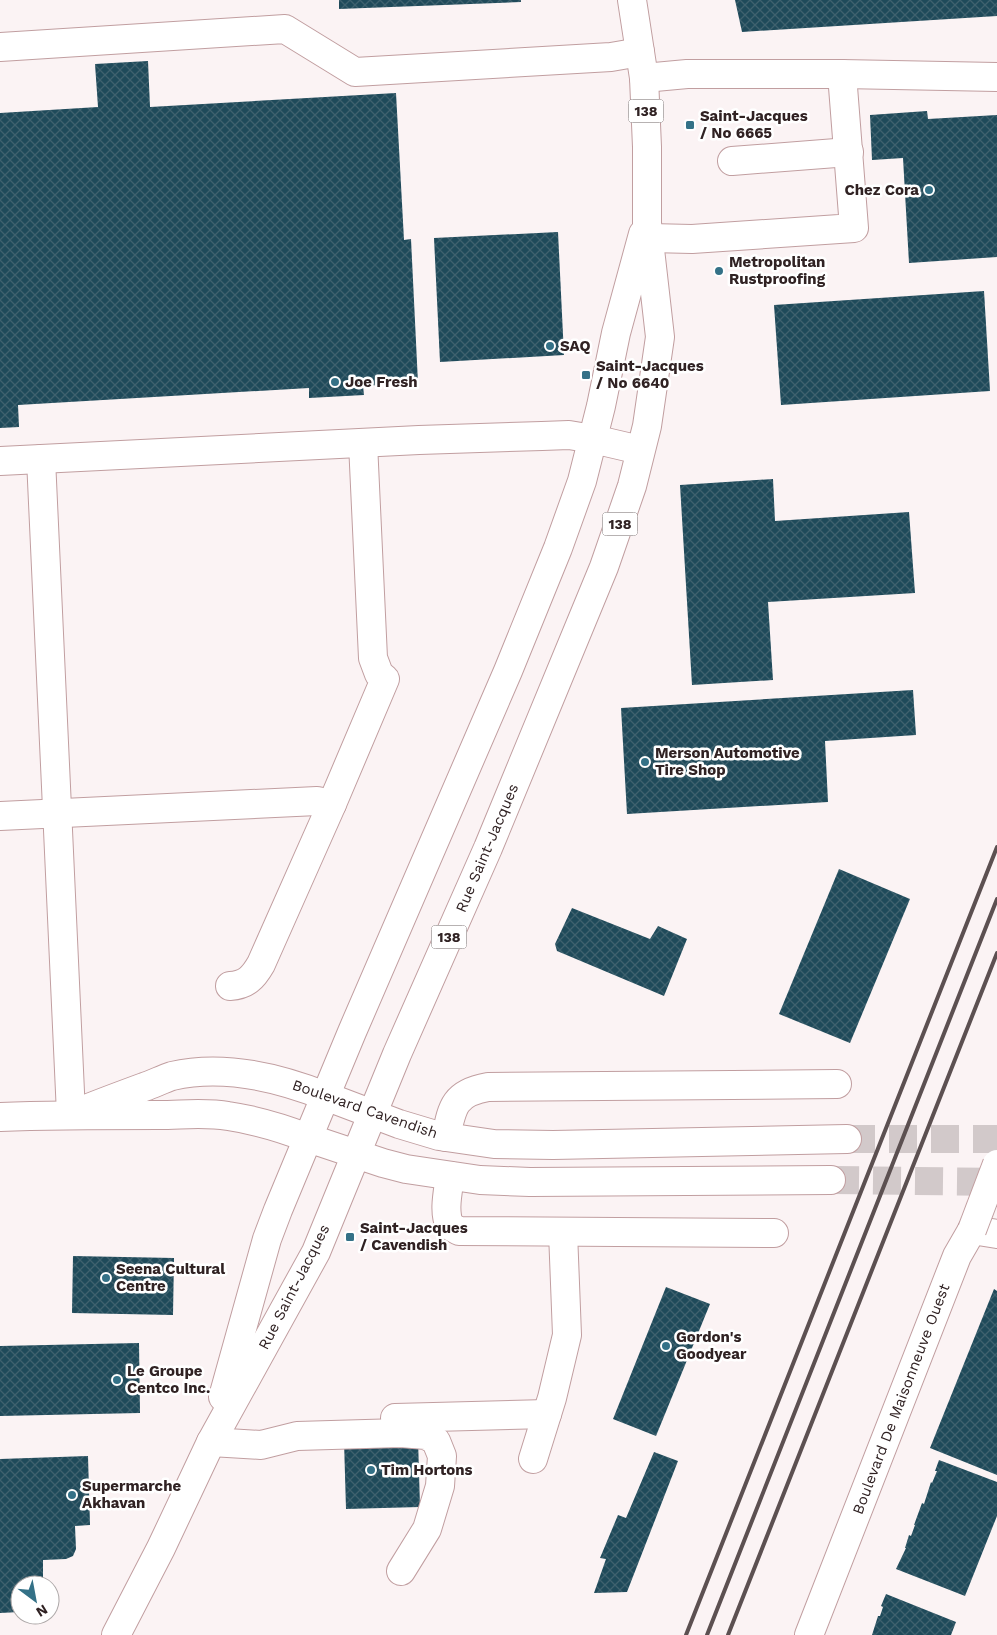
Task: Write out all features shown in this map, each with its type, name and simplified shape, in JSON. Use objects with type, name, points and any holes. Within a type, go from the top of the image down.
[{"type":"main road","name":"Rue Saint-Jacques","points":[[116,1635],[162,1548],[211,1442],[316,1252],[372,1114],[488,848],[604,567],[632,486],[647,426],[660,338],[648,231],[647,147],[642,65],[632,0]]},
{"type":"main road","points":[[0,47],[285,29],[355,72],[610,57],[687,74],[997,77]]},
{"type":"main road","points":[[648,231],[692,239],[854,228],[842,74]]},
{"type":"main road","points":[[732,161],[849,152]]},
{"type":"main road","name":"Rue Saint-Jacques","points":[[211,1442],[267,1238],[325,1096],[527,626],[582,481],[616,332],[648,231]]},
{"type":"main road","points":[[0,461],[569,435],[640,450]]},
{"type":"main road","points":[[230,986],[247,982],[261,964],[332,804],[384,679],[379,674],[374,658],[363,443]]},
{"type":"main road","points":[[41,459],[71,1114]]},
{"type":"main road","points":[[0,816],[308,802],[332,804]]},
{"type":"main road","name":"Boulevard Cavendish","points":[[71,1114],[172,1076],[204,1072],[237,1073],[303,1087],[399,1124],[446,1137],[494,1144],[553,1145],[847,1139]]},
{"type":"main road","points":[[446,1137],[450,1117],[457,1101],[465,1093],[488,1087],[837,1084]]},
{"type":"main road","name":"Boulevard Cavendish","points":[[0,1118],[71,1114],[174,1115],[205,1113],[226,1115],[272,1125],[406,1169],[480,1180],[512,1182],[830,1180]]},
{"type":"main road","name":"Boulevard De Maisonneuve Ouest","points":[[809,1635],[957,1256],[984,1232],[997,1164]]},
{"type":"main road","points":[[450,1176],[447,1217],[450,1226],[467,1232],[774,1233]]},
{"type":"main road","points":[[533,1459],[547,1414],[566,1335],[562,1232]]},
{"type":"main road","points":[[297,1436],[316,1426],[355,1419],[547,1414]]},
{"type":"main road","points":[[211,1442],[261,1445],[297,1436],[400,1433],[426,1435],[436,1441],[442,1456],[440,1486],[426,1529],[401,1571]]},
{"type":"building","points":[[339,0],[521,0],[521,2],[339,9]]},
{"type":"building","points":[[735,0],[997,0],[997,16],[742,32]]},
{"type":"building","points":[[148,61],[150,107],[396,93],[404,240],[411,239],[418,383],[363,386],[364,395],[309,398],[309,388],[18,405],[19,427],[0,428],[0,113],[98,107],[95,64]]},
{"type":"building","points":[[927,111],[928,119],[997,115],[997,257],[909,263],[903,158],[872,160],[870,115]]},
{"type":"building","points":[[558,232],[564,355],[440,362],[434,238]]},
{"type":"building","points":[[984,291],[990,391],[781,405],[774,305]]},
{"type":"building","points":[[773,479],[775,521],[909,512],[915,593],[768,602],[773,680],[692,685],[680,485]]},
{"type":"building","points":[[913,690],[916,735],[825,741],[828,802],[627,814],[621,708]]},
{"type":"building","points":[[839,869],[910,899],[850,1043],[779,1014]]},
{"type":"building","points":[[572,908],[650,939],[658,926],[687,939],[664,996],[557,951],[555,944]]},
{"type":"building","points":[[73,1256],[174,1258],[173,1315],[72,1313]]},
{"type":"building","points":[[666,1287],[710,1304],[656,1436],[613,1419]]},
{"type":"building","points":[[994,1289],[997,1291],[997,1475],[930,1448]]},
{"type":"building","points":[[139,1343],[140,1413],[0,1416],[0,1346]]},
{"type":"building","points":[[418,1438],[420,1507],[346,1509],[344,1441]]},
{"type":"building","points":[[654,1452],[678,1461],[627,1592],[594,1593],[606,1559],[600,1558],[618,1515],[626,1518]]},
{"type":"building","points":[[88,1456],[90,1525],[75,1526],[76,1549],[73,1556],[66,1559],[43,1560],[43,1575],[10,1575],[10,1612],[0,1613],[0,1459]]},
{"type":"building","points":[[939,1460],[997,1482],[997,1516],[965,1596],[896,1569],[906,1548],[909,1535],[911,1536],[922,1503],[924,1504],[931,1482],[937,1471],[935,1471]]},
{"type":"building","points":[[886,1594],[956,1622],[951,1635],[872,1635]]},
{"type":"tunnel","points":[[847,1139],[997,1139]]},
{"type":"tunnel","points":[[831,1180],[997,1182]]},
{"type":"railway","points":[[686,1635],[997,847]]},
{"type":"railway","points":[[707,1635],[997,899]]},
{"type":"railway","points":[[728,1635],[997,953]]},
{"type":"place","name":"Saint-Jacques / No 6665","points":[[690,125]]},
{"type":"place","name":"Chez Cora","points":[[929,190]]},
{"type":"place","name":"Metropolitan Rustproofing","points":[[719,271]]},
{"type":"place","name":"SAQ","points":[[550,346]]},
{"type":"place","name":"Saint-Jacques / No 6640","points":[[586,375]]},
{"type":"place","name":"Joe Fresh","points":[[335,382]]},
{"type":"place","name":"Merson Automotive Tire Shop","points":[[645,762]]},
{"type":"place","name":"Saint-Jacques / Cavendish","points":[[350,1237]]},
{"type":"place","name":"Seena Cultural Centre","points":[[106,1278]]},
{"type":"place","name":"Gordon's Goodyear","points":[[666,1346]]},
{"type":"place","name":"Le Groupe Centco Inc.","points":[[117,1380]]},
{"type":"place","name":"Tim Hortons","points":[[371,1470]]},
{"type":"place","name":"Supermarche Akhavan","points":[[72,1495]]}]
